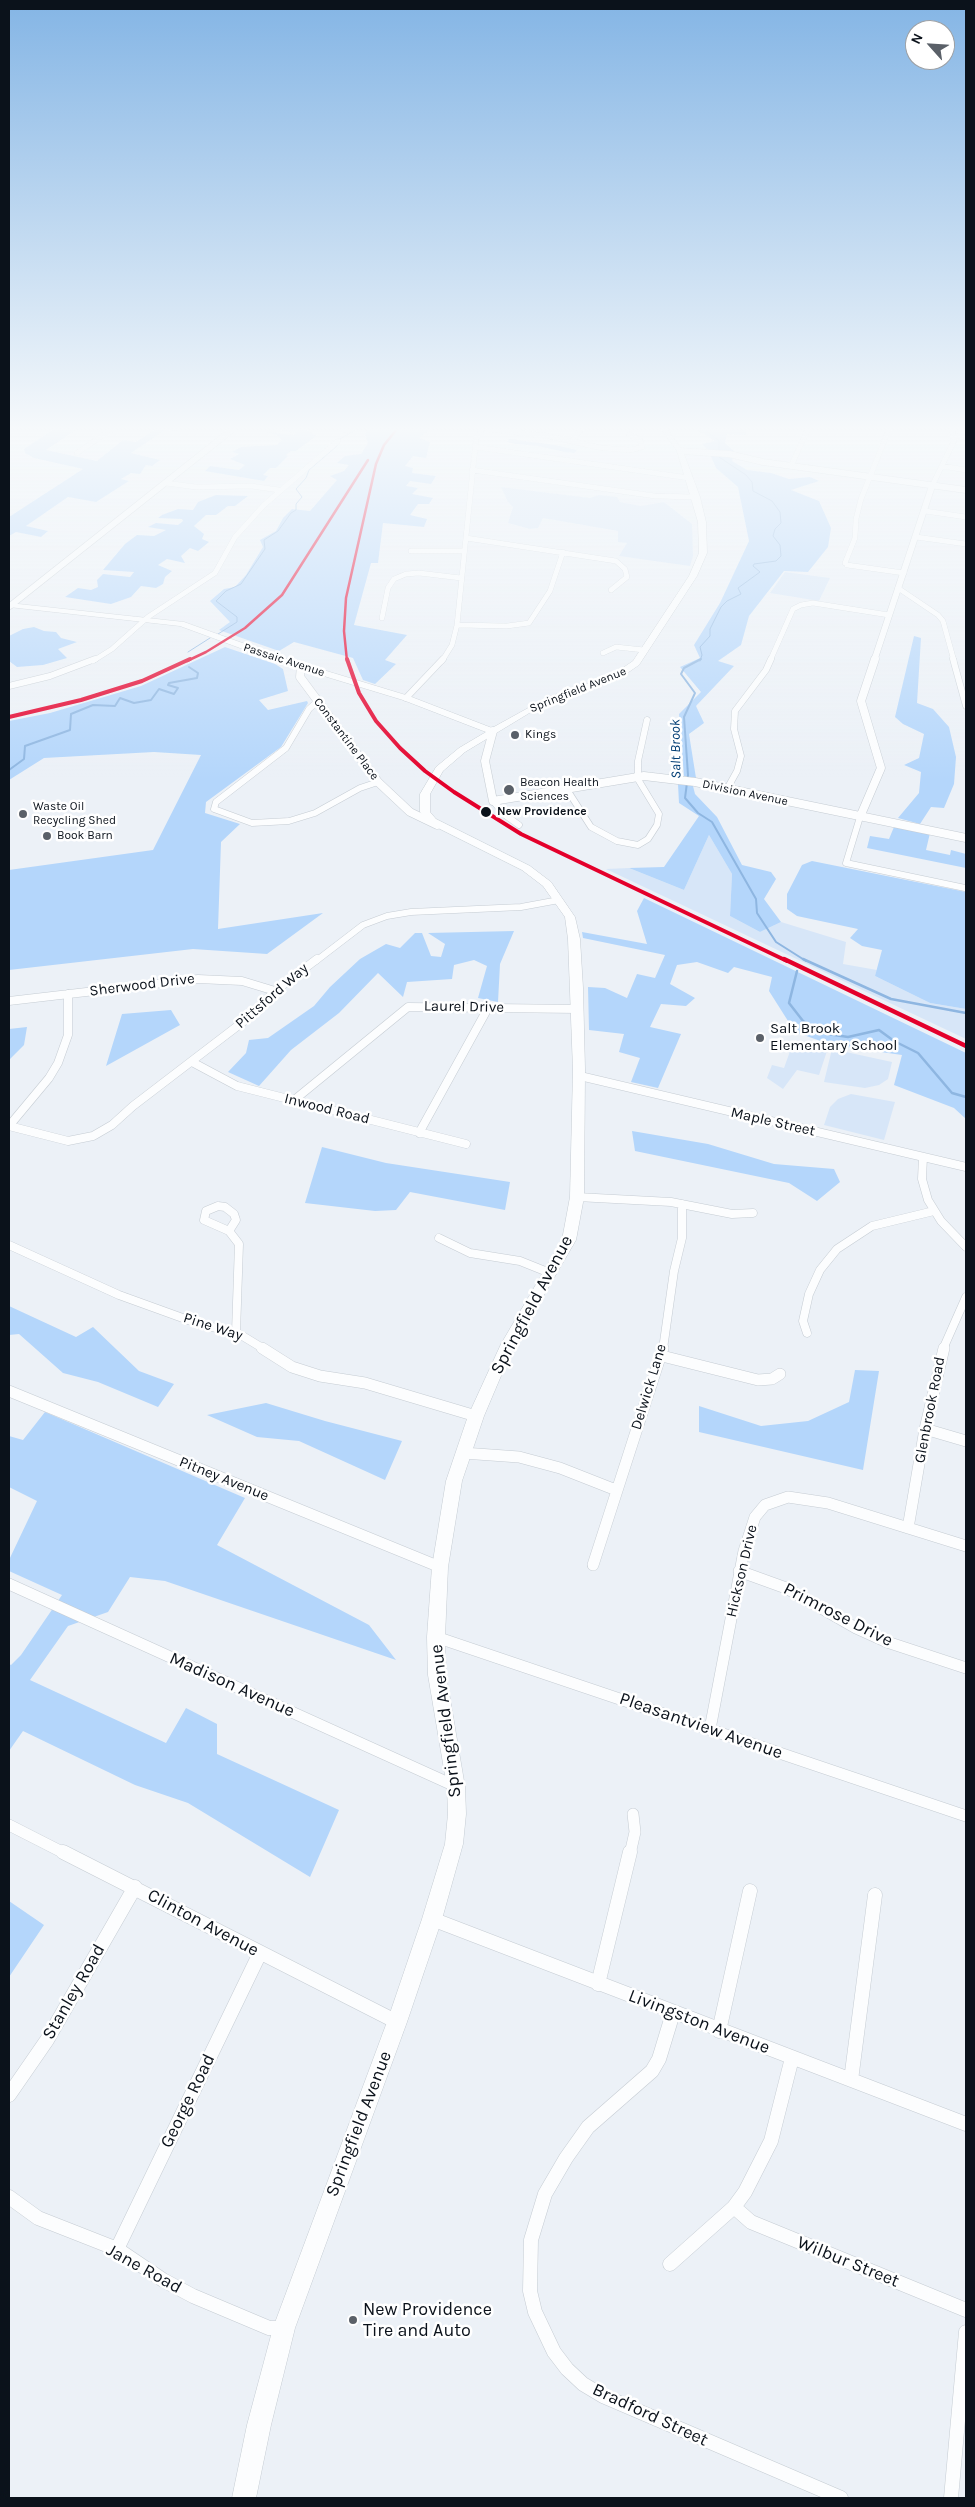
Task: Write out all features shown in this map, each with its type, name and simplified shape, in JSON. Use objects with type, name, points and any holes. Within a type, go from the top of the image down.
[{"type":"main road","name":"Springfield Avenue","points":[[244,2498],[259,2425],[284,2328],[397,2022],[432,1919],[454,1844],[457,1814],[456,1786],[438,1675],[436,1637],[440,1567],[451,1499],[463,1453],[476,1416],[506,1348],[569,1240],[577,1197],[580,1076],[574,939],[570,917],[549,886],[515,861],[442,825],[425,812],[425,794],[439,769],[449,759],[493,731],[546,701],[621,674],[633,667],[701,561],[703,546]]},
{"type":"main road","name":"Passaic Avenue","points":[[9,606],[145,619],[191,627],[284,661],[406,698],[493,731]]},
{"type":"main road","points":[[284,661],[300,677],[314,670]]},
{"type":"main road","points":[[430,783],[432,805],[442,825]]},
{"type":"main road","points":[[549,886],[563,886]]},
{"type":"street","points":[[9,606],[86,546]]},
{"type":"street","points":[[9,686],[50,676],[92,661],[112,649],[145,619],[212,577],[230,546]]},
{"type":"street","points":[[406,698],[447,653],[457,625],[465,546]]},
{"type":"street","points":[[521,546],[619,563],[625,569],[627,576],[611,590]]},
{"type":"street","points":[[852,546],[846,564],[904,573]]},
{"type":"street","points":[[913,546],[861,701],[862,710],[881,768],[860,817],[846,862],[965,888]]},
{"type":"street","points":[[411,551],[464,550]]},
{"type":"street","points":[[457,625],[507,626],[529,623],[550,591],[563,552]]},
{"type":"street","points":[[382,618],[388,588],[394,579],[419,573],[461,578]]},
{"type":"street","points":[[898,588],[938,615],[943,621],[964,687],[966,706]]},
{"type":"street","points":[[727,789],[737,771],[741,756],[734,729],[735,711],[766,670],[793,609],[801,604],[813,603],[889,615]]},
{"type":"street","points":[[603,653],[616,646],[644,650]]},
{"type":"street","points":[[300,677],[299,671],[301,666]]},
{"type":"street","name":"Constantine Place","points":[[300,677],[378,782],[414,815],[442,825]]},
{"type":"street","points":[[318,701],[309,709],[286,748],[216,802],[213,807],[219,813],[252,823],[289,821],[315,813],[360,788],[378,782]]},
{"type":"street","points":[[566,788],[591,827],[625,844],[638,845],[648,839],[657,824],[659,814],[637,776],[638,761],[645,738],[647,720]]},
{"type":"street","points":[[493,731],[485,761],[486,776],[493,801],[519,825]]},
{"type":"street","name":"Division Avenue","points":[[493,801],[637,776],[676,779],[966,838]]},
{"type":"street","name":"Constantine Place","points":[[405,806],[425,812]]},
{"type":"street","name":"Pittsford Way","points":[[9,1126],[68,1141],[93,1136],[112,1125],[133,1106],[248,1018],[275,991],[337,942],[370,922],[411,912],[521,907],[559,900]]},
{"type":"street","name":"Sherwood Drive","points":[[9,1001],[210,978],[242,981],[275,991]]},
{"type":"street","points":[[9,1126],[49,1078],[58,1064],[68,1035],[68,994]]},
{"type":"street","name":"Laurel Drive","points":[[293,1101],[408,1007],[578,1009]]},
{"type":"street","points":[[419,1133],[488,1008]]},
{"type":"street","name":"Inwood Road","points":[[192,1062],[237,1086],[466,1144]]},
{"type":"street","name":"Maple Street","points":[[580,1076],[966,1167]]},
{"type":"street","points":[[924,1157],[921,1172],[924,1189],[934,1211],[950,1232],[966,1247]]},
{"type":"street","points":[[577,1197],[682,1204],[732,1214],[753,1213]]},
{"type":"street","name":"Delwick Lane","points":[[593,1565],[616,1490],[662,1356],[674,1271],[682,1238],[682,1204]]},
{"type":"street","points":[[807,1333],[803,1322],[809,1294],[820,1270],[836,1249],[872,1226],[890,1220],[934,1211]]},
{"type":"street","points":[[229,1231],[239,1244],[236,1332]]},
{"type":"street","points":[[439,1238],[470,1253],[520,1261],[550,1272]]},
{"type":"street","name":"Pine Way","points":[[9,1244],[119,1295],[202,1325],[236,1332],[292,1366],[320,1376],[365,1383],[416,1396],[476,1416]]},
{"type":"street","name":"Glenbrook Road","points":[[908,1528],[925,1429],[943,1350],[966,1298]]},
{"type":"street","points":[[662,1356],[758,1380],[772,1379],[780,1374]]},
{"type":"street","name":"Pitney Avenue","points":[[9,1391],[440,1567]]},
{"type":"street","points":[[925,1429],[966,1441]]},
{"type":"street","points":[[463,1453],[518,1457],[560,1468],[616,1490]]},
{"type":"street","name":"Hickson Drive","points":[[710,1729],[725,1660],[739,1571],[755,1517],[765,1505],[788,1497],[828,1503],[966,1546]]},
{"type":"street","name":"Primrose Drive","points":[[739,1571],[786,1588],[856,1628],[887,1642],[966,1668]]},
{"type":"street","name":"Madison Avenue","points":[[9,1584],[456,1786]]},
{"type":"street","name":"Pleasantview Avenue","points":[[436,1637],[966,1816]]},
{"type":"street","points":[[598,1984],[635,1832],[633,1814]]},
{"type":"street","name":"Clinton Avenue","points":[[9,1825],[135,1887],[397,2022]]},
{"type":"street","name":"Stanley Road","points":[[9,2095],[60,2018],[135,1887]]},
{"type":"street","points":[[719,2031],[750,1891]]},
{"type":"street","points":[[851,2080],[875,1895]]},
{"type":"street","name":"Livingston Avenue","points":[[432,1919],[719,2031],[966,2124]]},
{"type":"street","name":"George Road","points":[[117,2250],[260,1953]]},
{"type":"street","name":"Bradford Street","points":[[673,2013],[659,2059],[652,2071],[588,2127],[566,2158],[545,2194],[531,2240],[530,2291],[535,2312],[554,2352],[567,2369],[583,2384],[603,2396],[841,2498]]},
{"type":"street","points":[[670,2264],[734,2206],[760,2167],[772,2140],[792,2058]]},
{"type":"street","name":"Jane Road","points":[[9,2197],[38,2218],[117,2250],[163,2280],[193,2296],[230,2310],[268,2328],[284,2328]]},
{"type":"street","name":"Wilbur Street","points":[[734,2206],[751,2222],[966,2310]]},
{"type":"street","points":[[950,2498],[966,2332]]},
{"type":"shaded area","points":[[123,546],[204,546],[198,551],[190,548],[181,556],[185,563],[167,559],[158,565],[172,571],[165,577],[163,584],[156,588],[141,586],[131,597],[111,604],[65,597],[78,588],[91,590],[98,587],[97,580],[103,574],[130,577],[134,572],[103,570]]},
{"type":"shaded area","points":[[380,546],[378,563],[371,563],[354,625],[407,635],[385,660],[396,664],[375,684],[363,680],[353,658],[294,642],[279,651],[219,630],[230,622],[210,601],[224,589],[235,587],[246,575],[263,547]]},
{"type":"shaded area","points":[[625,546],[693,546],[693,556],[690,566],[619,556]]},
{"type":"shaded area","points":[[747,546],[828,546],[808,572],[784,571],[749,616],[741,645],[718,661],[734,666],[696,706],[704,723],[689,734],[696,778],[684,776],[679,714],[701,692],[680,667],[700,658],[694,645],[720,603]]},
{"type":"shaded area","points":[[785,572],[830,578],[819,601],[770,593]]},
{"type":"shaded area","points":[[34,627],[44,631],[56,632],[61,638],[77,642],[58,649],[67,658],[43,665],[17,667],[9,661],[9,636],[23,629]]},
{"type":"shaded area","points":[[914,636],[921,638],[917,703],[933,709],[949,727],[956,757],[954,784],[944,808],[931,807],[920,824],[898,818],[919,793],[921,772],[904,765],[919,758],[924,734],[903,724],[895,717]]},
{"type":"shaded area","points":[[225,647],[275,664],[283,669],[288,691],[259,700],[268,710],[307,701],[308,703],[281,747],[206,802],[205,813],[240,824],[221,842],[218,929],[323,913],[267,954],[193,949],[9,970],[9,870],[153,850],[201,755],[154,752],[44,758],[9,780],[9,721],[50,713],[141,686]]},
{"type":"shaded area","points":[[678,784],[693,786],[695,794],[717,817],[742,865],[771,872],[776,879],[764,899],[781,922],[760,932],[730,916],[732,874],[709,835],[684,890],[629,868],[664,867],[699,816],[679,803]]},
{"type":"shaded area","points":[[894,827],[930,833],[926,850],[950,855],[951,850],[966,854],[966,868],[867,848],[870,836],[889,839]]},
{"type":"shaded area","points":[[709,835],[732,874],[730,916],[760,932],[781,922],[846,942],[843,964],[877,970],[875,976],[930,1003],[966,1009],[966,1039],[606,869],[629,868],[684,890]]},
{"type":"shaded area","points":[[812,861],[966,892],[966,1009],[930,1003],[875,976],[882,950],[862,946],[850,938],[858,929],[797,916],[787,909],[787,894],[802,865]]},
{"type":"shaded area","points":[[644,898],[966,1053],[966,1119],[954,1108],[894,1085],[902,1055],[832,1045],[795,1032],[769,991],[772,977],[734,967],[728,973],[697,962],[677,965],[670,984],[695,998],[686,1006],[661,1004],[650,1027],[681,1034],[658,1088],[631,1082],[640,1058],[619,1052],[624,1034],[589,1030],[588,987],[605,988],[627,998],[637,974],[655,978],[665,955],[583,938],[582,932],[647,944],[637,911]]},
{"type":"shaded area","points":[[514,931],[500,964],[498,1002],[478,998],[487,966],[474,960],[454,965],[452,979],[407,982],[403,997],[378,973],[339,1013],[291,1050],[259,1086],[228,1072],[246,1053],[249,1040],[268,1038],[314,1006],[330,987],[360,959],[386,944],[400,948],[415,933],[422,933],[431,956],[441,957],[445,944],[428,933]]},
{"type":"shaded area","points":[[171,1010],[180,1025],[106,1066],[122,1014]]},
{"type":"shaded area","points":[[27,1027],[24,1045],[9,1060],[9,1029]]},
{"type":"shaded area","points":[[793,1043],[827,1051],[819,1075],[797,1070],[783,1089],[767,1078],[772,1065],[784,1068]]},
{"type":"shaded area","points":[[832,1049],[892,1062],[888,1079],[879,1085],[865,1088],[824,1082]]},
{"type":"shaded area","points":[[851,1094],[895,1102],[884,1140],[824,1125],[830,1107],[838,1099]]},
{"type":"shaded area","points":[[632,1131],[708,1144],[774,1164],[834,1169],[840,1182],[817,1201],[789,1183],[635,1151]]},
{"type":"shaded area","points":[[322,1147],[386,1163],[510,1182],[505,1210],[410,1192],[396,1210],[375,1211],[305,1203]]},
{"type":"shaded area","points":[[9,1306],[76,1337],[93,1327],[139,1371],[174,1384],[158,1407],[98,1382],[63,1373],[19,1334],[9,1335]]},
{"type":"shaded area","points":[[855,1370],[879,1371],[863,1470],[699,1432],[699,1406],[761,1426],[808,1421],[849,1402]]},
{"type":"shaded area","points":[[266,1403],[402,1441],[385,1480],[299,1441],[257,1437],[207,1415]]},
{"type":"shaded area","points":[[45,1412],[245,1498],[217,1545],[369,1625],[396,1660],[165,1581],[130,1577],[108,1612],[68,1626],[30,1680],[166,1743],[186,1708],[217,1724],[217,1754],[339,1810],[310,1877],[188,1803],[135,1785],[23,1731],[9,1751],[9,1664],[11,1665],[21,1655],[62,1595],[9,1571],[9,1560],[37,1501],[9,1487],[9,1436],[23,1440]]},
{"type":"shaded area","points":[[9,1901],[44,1925],[9,1977]]},
{"type":"waterway","points":[[218,634],[237,622],[237,617],[216,601],[226,591],[241,584],[265,549],[265,546]]},
{"type":"waterway","name":"Salt Brook","points":[[701,659],[702,655],[700,647],[710,636],[710,629],[721,607],[727,601],[741,594],[738,588],[760,572],[753,566],[754,564],[776,561],[781,556],[780,546]]},
{"type":"waterway","points":[[188,652],[210,638]]},
{"type":"waterway","name":"Salt Brook","points":[[701,659],[684,668],[681,674],[695,693],[684,717],[688,775],[685,798],[698,813],[712,822],[756,899],[757,913],[776,942],[806,961]]},
{"type":"waterway","points":[[9,770],[24,759],[25,746],[70,730],[71,714],[93,705],[115,706],[120,698],[134,703],[151,700],[159,689],[174,694],[178,688],[168,685],[169,683],[197,678],[198,673],[189,667]]},
{"type":"waterway","name":"Salt Brook","points":[[803,959],[891,999],[966,1013]]},
{"type":"waterway","name":"Salt Brook","points":[[797,971],[789,1003],[803,1021],[828,1034],[848,1037],[879,1030],[894,1041],[918,1053],[952,1093],[966,1097]]},
{"type":"transit line","points":[[9,717],[81,700],[142,681],[206,652],[245,628],[282,595],[313,546]]},
{"type":"transit line","points":[[358,546],[346,598],[344,631],[347,664],[359,693],[376,721],[400,748],[425,771],[454,792],[521,834],[966,1046]]},
{"type":"place","name":"Kings","points":[[515,735]]},
{"type":"place","name":"Beacon Health Sciences","points":[[509,790]]},
{"type":"place","name":"New Providence","points":[[486,812]]},
{"type":"place","name":"Waste Oil Recycling Shed","points":[[23,814]]},
{"type":"place","name":"Book Barn","points":[[47,836]]},
{"type":"place","name":"Salt Brook Elementary School","points":[[760,1038]]},
{"type":"place","name":"New Providence Tire and Auto","points":[[353,2320]]}]
